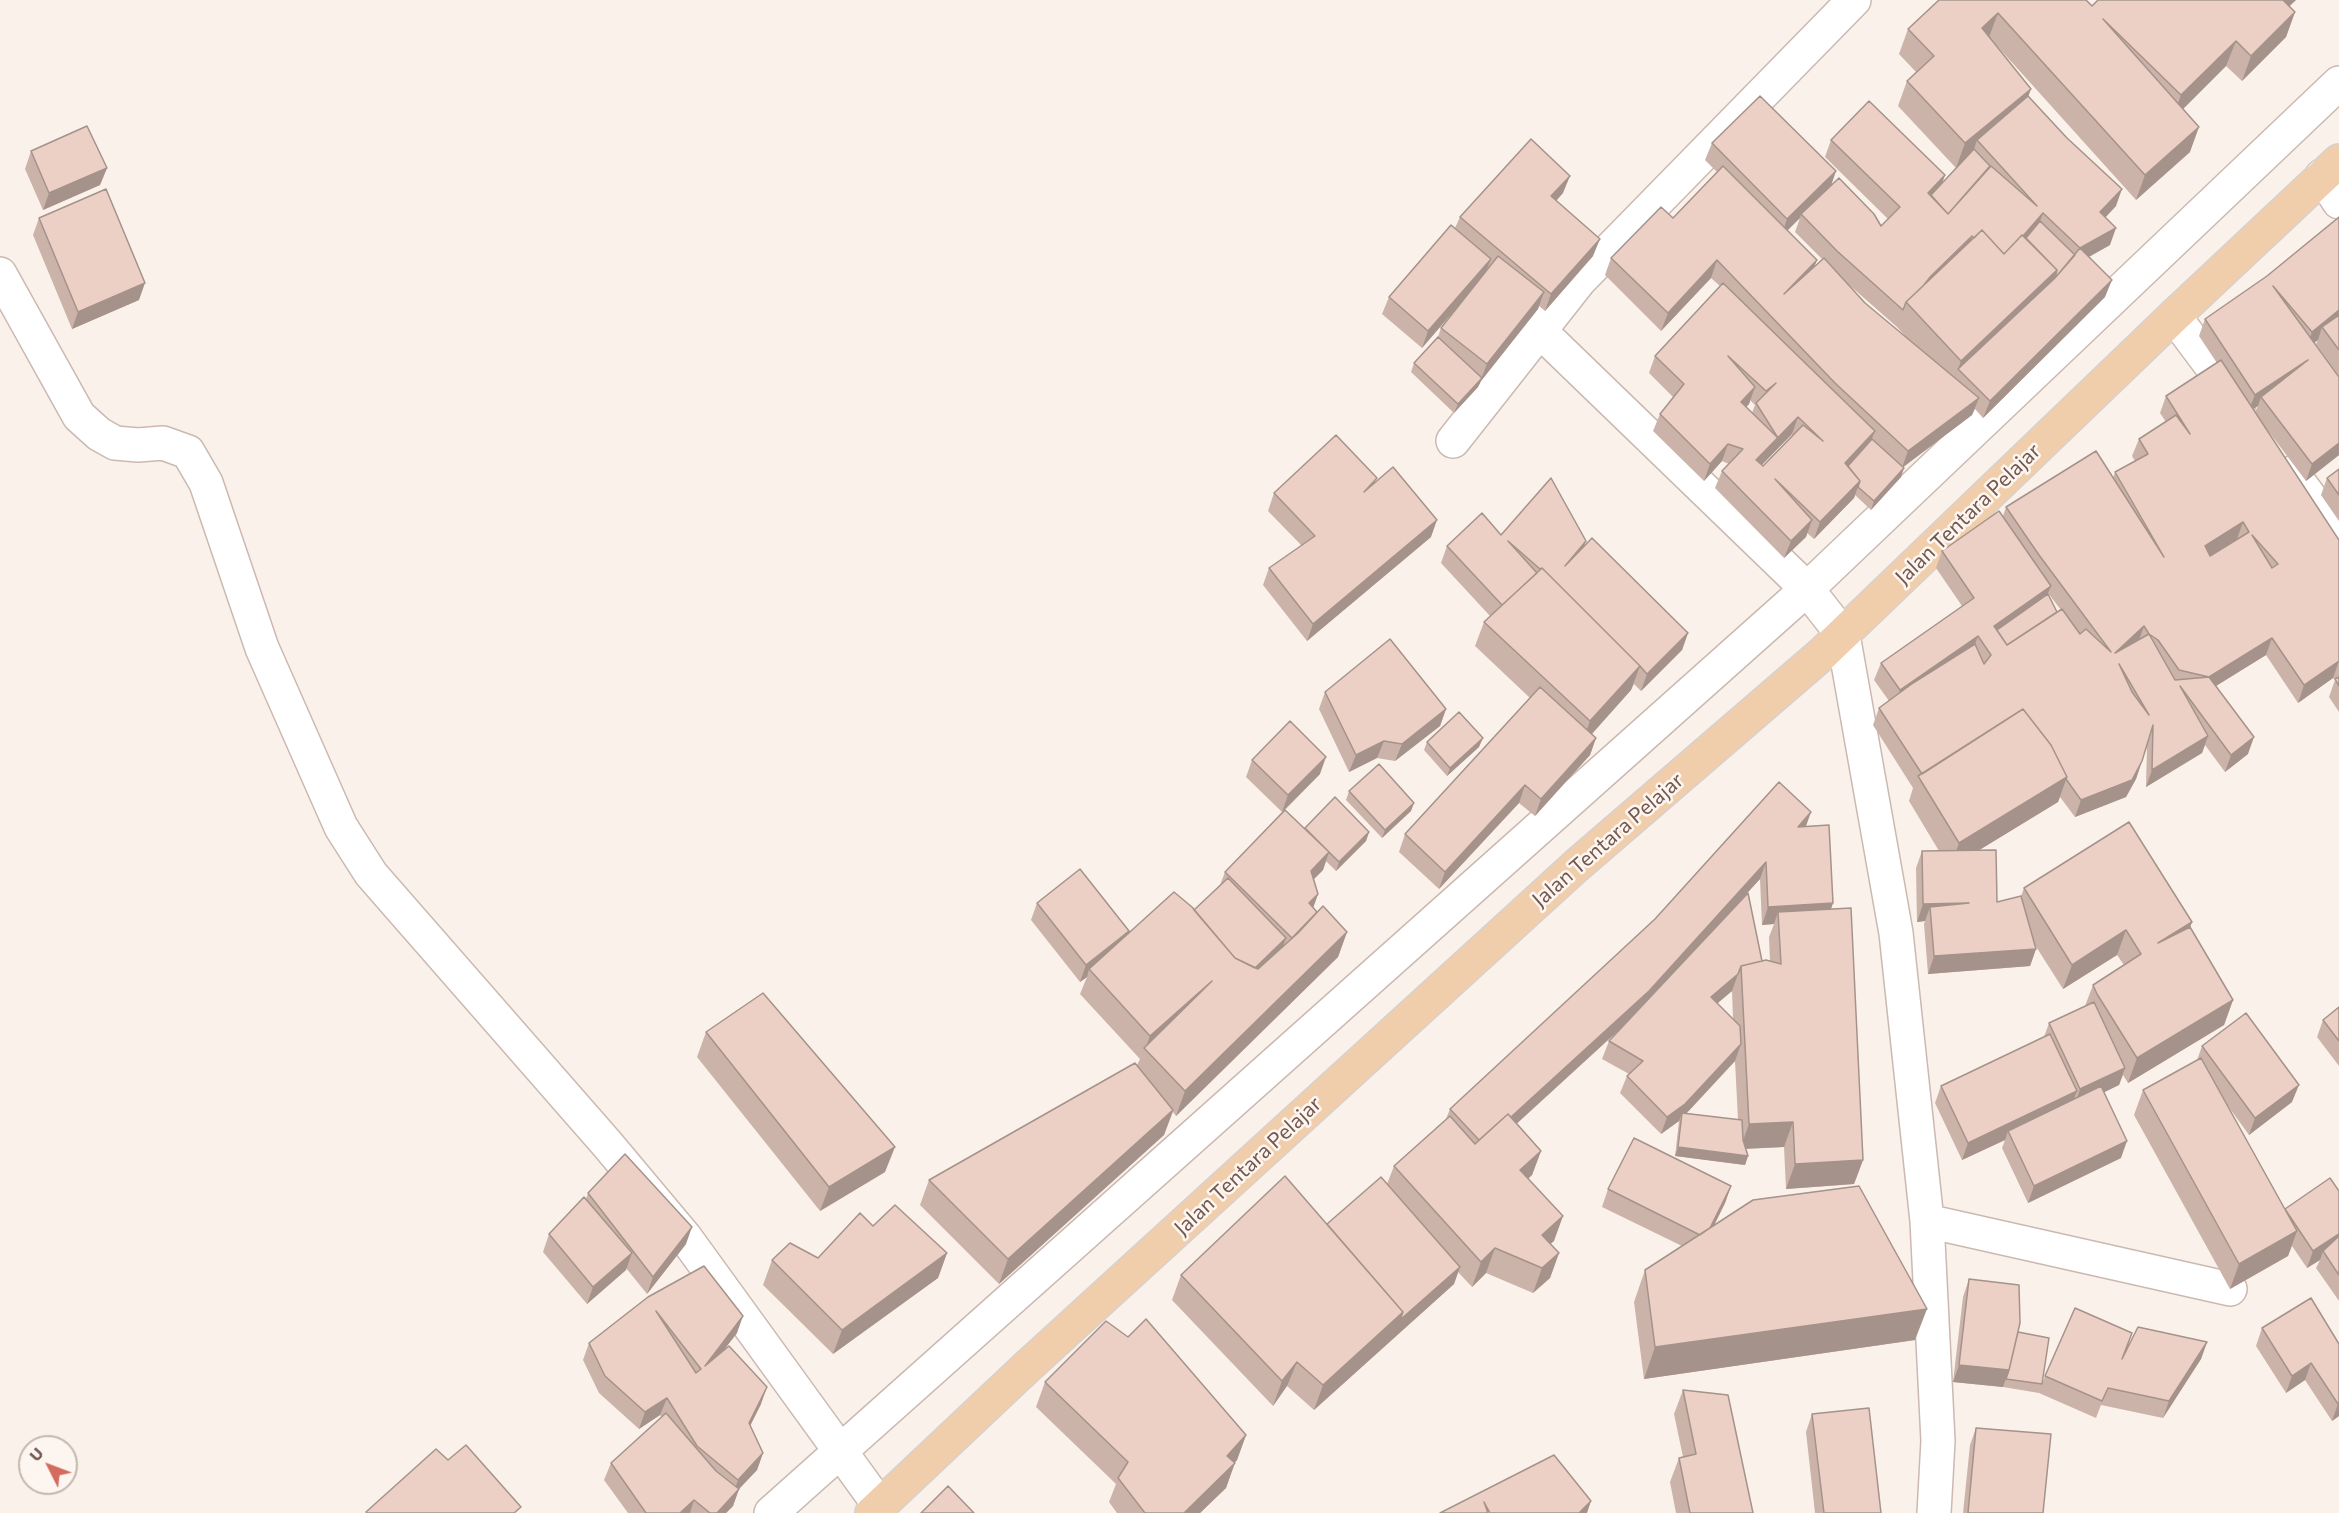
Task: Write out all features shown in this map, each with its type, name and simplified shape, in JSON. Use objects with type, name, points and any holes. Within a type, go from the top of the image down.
[{"type":"main road","name":"Jalan Tentara Pelajar","points":[[876,1510],[1028,1366],[1576,866],[1843,635],[2174,316],[2333,180]]},
{"type":"street","points":[[1453,441],[1579,281],[1854,0]]},
{"type":"street","points":[[771,1513],[1807,589],[1969,413],[2339,83]]},
{"type":"street","points":[[1699,158],[1724,182]]},
{"type":"street","points":[[0,274],[79,416],[99,434],[115,443],[138,445],[163,443],[189,453],[206,483],[262,648],[341,827],[371,874],[600,1136],[684,1237],[839,1451],[876,1510]]},
{"type":"street","points":[[2174,316],[2254,423]]},
{"type":"street","points":[[1540,331],[1807,589],[1843,635],[1896,933],[1927,1221],[1938,1441],[1934,1513]]},
{"type":"street","points":[[2275,451],[2339,536]]},
{"type":"street","points":[[1927,1221],[2230,1289]]},
{"type":"building","points":[[1939,0],[2086,0],[2092,6],[2098,0],[2283,0],[2295,12],[2251,56],[2236,41],[2181,95],[2103,19],[2199,127],[2145,175],[1998,13],[1982,28],[2031,89],[1965,143],[1907,81],[1934,56],[1908,29]]},
{"type":"building","points":[[1760,96],[1836,171],[1787,219],[1712,143]]},
{"type":"building","points":[[2028,96],[2067,138],[2122,189],[2100,212],[2116,228],[2080,248],[2043,213],[2004,254],[1982,230],[1974,238],[1972,236],[1931,276],[1906,302],[1903,310],[1837,251],[1801,214],[1839,178],[1874,214],[1881,226],[1900,207],[1831,140],[1869,101],[1945,175],[1928,193],[1948,214],[1991,166],[2037,206],[1977,140]]},
{"type":"building","points":[[87,126],[107,168],[49,193],[31,151]]},
{"type":"building","points":[[1531,139],[1570,176],[1551,196],[1600,239],[1551,294],[1460,217]]},
{"type":"building","points":[[1974,149],[1990,166],[1948,214],[1931,195]]},
{"type":"building","points":[[1723,166],[1817,260],[1784,294],[1824,258],[1865,303],[1979,398],[1908,451],[1835,383],[1717,260],[1668,313],[1611,258],[1661,207],[1673,218]]},
{"type":"building","points":[[106,189],[145,283],[78,312],[39,218]]},
{"type":"building","points":[[2339,217],[2339,310],[2312,332],[2273,286],[2339,377],[2339,443],[2312,464],[2261,397],[2308,360],[2255,395],[2205,319],[2267,276]]},
{"type":"building","points":[[2040,221],[2075,255],[2055,278],[2057,270],[2026,238]]},
{"type":"building","points":[[1451,225],[1491,259],[1428,331],[1389,297]]},
{"type":"building","points":[[1982,230],[2004,254],[2022,235],[2057,270],[1961,361],[1906,302]]},
{"type":"building","points":[[2080,248],[2112,280],[1990,401],[1958,369],[2055,278]]},
{"type":"building","points":[[1498,256],[1544,292],[1487,364],[1441,328]]},
{"type":"building","points":[[1723,283],[1875,431],[1845,463],[1860,481],[1820,522],[1775,479],[1812,520],[1791,541],[1722,471],[1743,449],[1728,444],[1710,464],[1660,414],[1684,384],[1655,356]],"holes":[[[1728,356],[1766,391],[1776,383],[1756,403],[1778,438],[1741,402],[1755,387]],[[1798,417],[1823,441],[1803,425],[1763,466],[1756,460]]]},
{"type":"building","points":[[2339,315],[2339,350],[2322,327]]},
{"type":"building","points":[[1438,337],[1482,378],[1458,404],[1414,363]]},
{"type":"building","points":[[2221,360],[2339,540],[2339,661],[2304,685],[2272,638],[2209,677],[2254,737],[2231,755],[2180,686],[2208,736],[2152,770],[2153,725],[2142,761],[2132,780],[2081,800],[2066,779],[2051,745],[2023,709],[1922,774],[1879,708],[1913,683],[1975,644],[1984,664],[1991,655],[1978,636],[1900,690],[1881,663],[1974,598],[1942,551],[1999,511],[2051,586],[1994,626],[2007,645],[2062,609],[2080,634],[2086,629],[2111,652],[2006,507],[2096,451],[2164,557],[2115,472],[2148,454],[2139,439],[2176,415],[2190,434],[2166,396]],"holes":[[[2243,522],[2249,532],[2210,556],[2205,546]],[[2252,535],[2278,564],[2272,568]],[[2144,626],[2149,634],[2115,653]],[[2149,634],[2158,640],[2179,670],[2209,677],[2175,680]],[[2119,664],[2149,715],[2132,692]]]},
{"type":"building","points":[[1336,435],[1377,478],[1364,492],[1393,467],[1437,520],[1313,624],[1269,568],[1315,536],[1274,493]]},
{"type":"building","points":[[1872,439],[1904,468],[1874,501],[1858,487],[1860,481],[1848,466]]},
{"type":"building","points":[[2339,469],[2339,495],[2327,478]]},
{"type":"building","points":[[1551,478],[1586,541],[1565,566],[1592,538],[1688,633],[1647,674],[1542,568],[1540,569],[1508,541],[1537,573],[1502,605],[1447,546],[1482,513],[1501,535]]},
{"type":"building","points":[[1542,568],[1640,666],[1590,721],[1484,622]]},
{"type":"building","points":[[2048,594],[2057,612],[2007,645],[1997,630]]},
{"type":"building","points":[[1390,639],[1446,709],[1402,744],[1384,741],[1356,755],[1325,692]]},
{"type":"building","points":[[1540,687],[1596,738],[1541,799],[1525,785],[1445,872],[1405,834]]},
{"type":"building","points":[[2023,709],[2051,745],[2067,777],[1959,843],[1918,776]]},
{"type":"building","points":[[1459,712],[1483,738],[1450,768],[1427,742]]},
{"type":"building","points":[[1290,721],[1326,757],[1288,795],[1252,760]]},
{"type":"building","points":[[1379,764],[1414,803],[1385,830],[1349,791]]},
{"type":"building","points":[[1779,782],[1811,812],[1798,827],[1829,825],[1833,903],[1768,907],[1766,862],[1649,991],[1511,1117],[1508,1114],[1479,1140],[1450,1109],[1655,919]]},
{"type":"building","points":[[1335,797],[1369,832],[1339,862],[1305,828]]},
{"type":"building","points":[[1285,810],[1329,852],[1311,871],[1318,894],[1309,903],[1317,912],[1292,938],[1225,872]]},
{"type":"building","points":[[2129,822],[2192,922],[2158,943],[2190,927],[2233,1000],[2137,1058],[2093,985],[2141,954],[2126,930],[2072,965],[2024,888]]},
{"type":"building","points":[[1996,850],[1997,902],[2021,896],[2036,949],[1934,956],[1930,907],[1969,903],[1923,904],[1922,851]]},
{"type":"building","points":[[1080,869],[1129,931],[1086,965],[1037,903]]},
{"type":"building","points":[[1228,878],[1286,938],[1255,968],[1235,958],[1194,910]]},
{"type":"building","points":[[1174,892],[1192,907],[1235,958],[1258,969],[1298,933],[1323,906],[1347,932],[1185,1091],[1144,1048],[1212,981],[1150,1036],[1089,969]]},
{"type":"building","points":[[1748,893],[1762,961],[1741,966],[1738,974],[1711,997],[1740,1026],[1741,1044],[1685,1104],[1667,1117],[1627,1076],[1643,1061],[1609,1041]]},
{"type":"building","points":[[1851,908],[1863,1160],[1795,1164],[1793,1122],[1749,1124],[1741,966],[1766,960],[1781,964],[1778,912]]},
{"type":"building","points":[[763,993],[895,1147],[829,1187],[706,1032]]},
{"type":"building","points":[[2094,1002],[2125,1068],[2080,1089],[2049,1023]]},
{"type":"building","points":[[2339,1007],[2339,1041],[2323,1020]]},
{"type":"building","points":[[2246,1013],[2299,1085],[2255,1118],[2202,1046]]},
{"type":"building","points":[[2050,1034],[2077,1091],[1968,1143],[1941,1086]]},
{"type":"building","points":[[2201,1058],[2297,1231],[2239,1264],[2143,1090]]},
{"type":"building","points":[[1135,1063],[1173,1110],[1008,1259],[929,1180]]},
{"type":"building","points":[[2101,1086],[2127,1141],[2034,1186],[2008,1131]]},
{"type":"building","points":[[1682,1113],[1742,1120],[1743,1140],[1748,1156],[1678,1147]]},
{"type":"building","points":[[1508,1114],[1541,1151],[1520,1170],[1563,1216],[1542,1235],[1559,1253],[1542,1268],[1495,1248],[1481,1262],[1394,1166],[1450,1116],[1475,1144]]},
{"type":"building","points":[[1634,1138],[1731,1186],[1710,1228],[1700,1235],[1608,1189]]},
{"type":"building","points":[[625,1154],[692,1227],[653,1277],[588,1193]]},
{"type":"building","points":[[1285,1176],[1403,1312],[1323,1385],[1297,1362],[1282,1381],[1181,1275]]},
{"type":"building","points":[[1381,1177],[1460,1267],[1400,1320],[1403,1312],[1327,1224]]},
{"type":"building","points":[[2330,1178],[2339,1191],[2339,1234],[2313,1251],[2285,1209]]},
{"type":"building","points":[[1859,1186],[1927,1309],[1655,1347],[1645,1270],[1753,1200]]},
{"type":"building","points":[[584,1197],[632,1253],[593,1287],[549,1234]]},
{"type":"building","points":[[895,1205],[947,1253],[842,1330],[772,1260],[790,1243],[818,1258],[860,1213],[873,1226]]},
{"type":"building","points":[[2339,1236],[2339,1275],[2323,1251]]},
{"type":"building","points":[[704,1266],[743,1316],[705,1366],[729,1346],[767,1387],[749,1423],[763,1453],[738,1480],[697,1446],[667,1398],[645,1412],[605,1376],[589,1343],[648,1297]],"holes":[[[656,1311],[701,1369],[696,1373]]]},
{"type":"building","points":[[1969,1279],[2019,1285],[2020,1323],[2009,1370],[1959,1365]]},
{"type":"building","points":[[2311,1298],[2339,1344],[2338,1404],[2311,1363],[2292,1376],[2262,1328]]},
{"type":"building","points":[[2075,1308],[2132,1333],[2122,1359],[2138,1327],[2207,1342],[2169,1401],[2108,1388],[2102,1401],[2045,1376]]},
{"type":"building","points":[[1146,1319],[1246,1435],[1227,1456],[1235,1463],[1184,1513],[1145,1513],[1118,1478],[1128,1462],[1045,1382],[1106,1321],[1128,1337]]},
{"type":"building","points":[[2018,1332],[2049,1338],[2042,1384],[2006,1379]]},
{"type":"building","points":[[1683,1390],[1728,1395],[1753,1513],[1690,1513],[1679,1458],[1696,1454]]},
{"type":"building","points":[[1869,1408],[1881,1513],[1824,1513],[1812,1414]]},
{"type":"building","points":[[666,1413],[716,1471],[739,1489],[717,1513],[710,1513],[694,1500],[680,1513],[646,1513],[611,1463]]},
{"type":"building","points":[[1976,1428],[2051,1434],[2043,1513],[1968,1513]]},
{"type":"building","points":[[466,1445],[521,1507],[514,1513],[366,1512],[436,1449],[448,1460]]},
{"type":"building","points":[[1554,1455],[1591,1501],[1579,1513],[1490,1513],[1484,1502],[1488,1513],[1440,1513]]},
{"type":"building","points":[[948,1486],[974,1513],[921,1513]]}]
